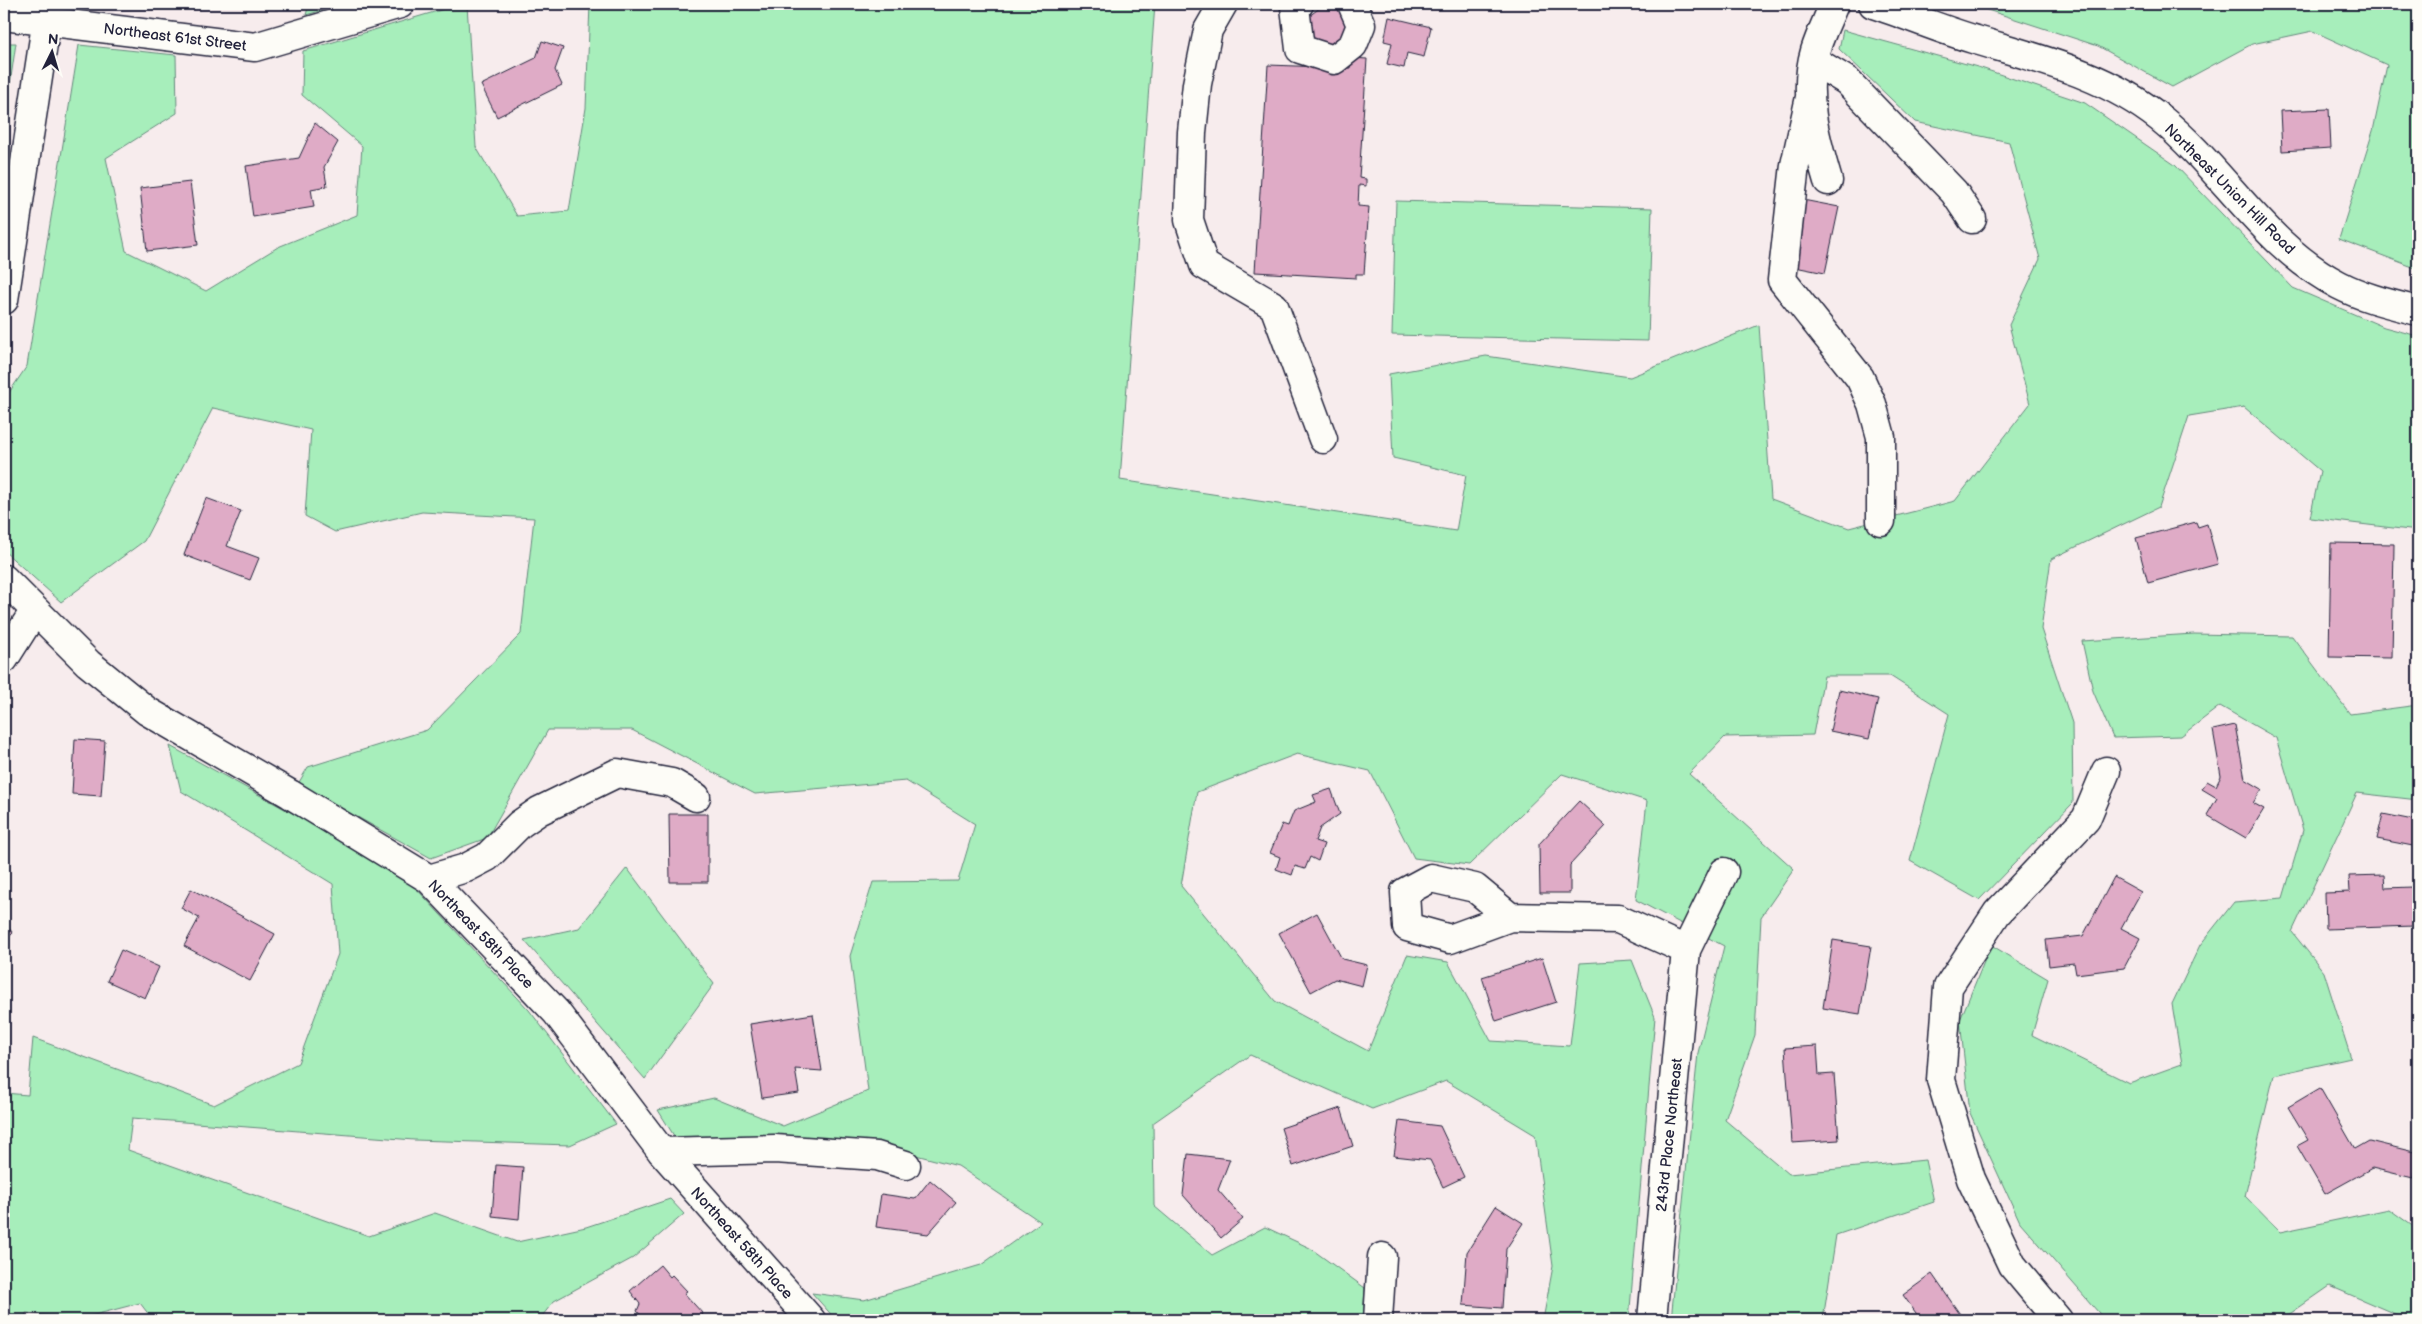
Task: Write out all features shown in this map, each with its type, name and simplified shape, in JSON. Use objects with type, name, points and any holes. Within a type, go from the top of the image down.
[{"type":"street","name":"Northeast 61st Street","points":[[4,16],[48,13],[255,46],[400,4]]},
{"type":"street","points":[[1223,4],[1208,30],[1197,84],[1192,132],[1189,220],[1204,264],[1274,306],[1323,439]]},
{"type":"street","points":[[1299,4],[1295,7],[1300,49],[1334,60],[1353,46],[1360,26],[1352,4]]},
{"type":"street","points":[[1834,4],[1813,60],[1810,97],[1795,165],[1782,280],[1860,378],[1872,404],[1881,436],[1881,521]]},
{"type":"street","name":"Northeast Union Hill Road","points":[[1873,4],[1971,39],[2062,65],[2113,87],[2160,118],[2201,158],[2268,231],[2294,254],[2339,285],[2380,302],[2418,311]]},
{"type":"street","points":[[4,300],[48,13]]},
{"type":"street","points":[[1813,60],[1847,81],[1954,192],[1972,219]]},
{"type":"street","points":[[1810,97],[1814,132],[1828,181]]},
{"type":"street","name":"Northeast 58th Place","points":[[4,579],[88,663],[147,711],[290,794],[429,879],[556,1012],[662,1152],[811,1320]]},
{"type":"street","points":[[4,659],[35,610]]},
{"type":"street","points":[[2058,1320],[2012,1265],[1971,1179],[1941,1080],[1948,987],[1997,913],[2086,819],[2106,772]]},
{"type":"street","points":[[429,879],[466,868],[487,857],[520,824],[539,811],[617,773],[672,782],[696,797]]},
{"type":"street","points":[[1510,917],[1618,919],[1686,950],[1724,872]]},
{"type":"street","name":"243rd Place Northeast","points":[[1652,1320],[1686,950]]},
{"type":"street","points":[[662,1152],[784,1150],[877,1156],[906,1165]]},
{"type":"street","points":[[1378,1320],[1382,1257]]},
{"type":"green space","points":[[309,4],[344,4],[306,15]]},
{"type":"green space","points":[[461,4],[467,4],[476,147],[517,216],[569,211],[586,108],[590,4],[1155,4],[1120,480],[1456,531],[1466,475],[1393,458],[1389,374],[1486,356],[1630,377],[1759,325],[1771,499],[1849,528],[1955,501],[2030,404],[2009,325],[2040,259],[2009,142],[1915,122],[1839,49],[1843,30],[1981,68],[2085,103],[2175,165],[2293,288],[2384,327],[2418,336],[2418,531],[2310,518],[2320,471],[2244,407],[2189,416],[2159,507],[2051,559],[2041,629],[2072,723],[2073,803],[1979,900],[1910,861],[1949,714],[1890,676],[1824,676],[1813,735],[1725,737],[1689,774],[1794,869],[1761,917],[1755,1035],[1725,1120],[1789,1174],[1925,1160],[1934,1202],[1836,1235],[1823,1320],[1671,1320],[1698,1053],[1724,946],[1636,900],[1647,801],[1562,774],[1469,865],[1414,858],[1370,771],[1297,754],[1197,792],[1181,886],[1275,1001],[1368,1051],[1407,955],[1448,962],[1491,1041],[1570,1046],[1580,963],[1632,960],[1655,1017],[1629,1320],[1543,1320],[1553,1266],[1535,1135],[1446,1081],[1372,1109],[1250,1055],[1153,1123],[1154,1206],[1212,1255],[1265,1227],[1310,1248],[1365,1288],[1363,1320],[836,1320],[812,1293],[864,1300],[981,1265],[1041,1222],[958,1166],[866,1142],[676,1139],[658,1110],[714,1098],[783,1126],[868,1091],[850,956],[873,882],[958,881],[975,824],[906,781],[755,794],[632,730],[548,730],[487,838],[431,858],[298,784],[308,767],[427,730],[521,634],[534,518],[422,512],[335,532],[305,516],[311,430],[213,408],[144,541],[61,602],[4,551],[4,400],[27,366],[79,45],[176,55],[177,113],[106,158],[126,251],[206,291],[278,247],[357,215],[362,146],[302,95],[303,51]]},
{"type":"green space","points":[[1969,4],[2418,4],[2418,269],[2339,239],[2373,131],[2387,65],[2313,31],[2252,44],[2172,87],[2098,46]]},
{"type":"green space","points":[[4,43],[16,43],[4,125]]},
{"type":"green space","points":[[1396,201],[1652,208],[1648,341],[1392,335]]},
{"type":"green space","points":[[2194,634],[2292,636],[2350,714],[2418,705],[2418,800],[2357,793],[2292,932],[2324,972],[2351,1058],[2274,1075],[2245,1196],[2280,1232],[2389,1209],[2418,1230],[2417,1320],[2409,1320],[2330,1286],[2281,1320],[2105,1320],[2020,1222],[1970,1113],[1960,1020],[1991,945],[2048,979],[2032,1035],[2129,1083],[2182,1064],[2172,1004],[2200,945],[2234,902],[2283,898],[2303,830],[2276,738],[2220,706],[2181,736],[2113,738],[2093,691],[2082,641]]},
{"type":"green space","points":[[170,746],[303,819],[414,886],[529,1010],[616,1124],[570,1145],[414,1140],[132,1118],[128,1150],[369,1236],[435,1213],[517,1242],[586,1227],[670,1199],[684,1214],[633,1258],[554,1301],[539,1320],[153,1320],[140,1303],[79,1319],[26,1313],[24,1320],[4,1320],[4,1093],[28,1095],[33,1038],[214,1105],[298,1063],[338,954],[333,884],[181,791]]},
{"type":"green space","points":[[627,868],[714,984],[645,1079],[524,940],[579,928]]},
{"type":"building","points":[[1321,7],[1336,8],[1342,12],[1350,31],[1339,48],[1307,38],[1309,16]]},
{"type":"building","points":[[1389,17],[1431,27],[1424,57],[1407,53],[1404,68],[1387,64],[1392,43],[1384,41]]},
{"type":"building","points":[[542,41],[563,48],[555,70],[562,85],[497,117],[481,85],[536,58]]},
{"type":"building","points":[[1351,58],[1367,59],[1359,178],[1366,179],[1366,186],[1359,185],[1358,206],[1369,207],[1364,274],[1356,274],[1356,278],[1255,272],[1268,65],[1350,68]]},
{"type":"building","points":[[2329,109],[2331,148],[2282,151],[2280,111]]},
{"type":"building","points":[[315,123],[338,142],[324,167],[327,186],[311,189],[314,207],[253,217],[246,166],[299,158]]},
{"type":"building","points":[[190,182],[198,245],[147,251],[140,188]]},
{"type":"building","points":[[1803,200],[1839,207],[1825,273],[1790,266]]},
{"type":"building","points":[[206,498],[241,511],[227,546],[259,558],[250,580],[184,555]]},
{"type":"building","points":[[2196,522],[2198,527],[2207,524],[2218,564],[2148,583],[2136,538]]},
{"type":"building","points":[[2331,543],[2394,544],[2392,658],[2329,657]]},
{"type":"building","points":[[1839,690],[1878,699],[1869,739],[1830,731]]},
{"type":"building","points":[[2235,725],[2245,779],[2262,789],[2253,803],[2264,809],[2246,838],[2207,815],[2217,798],[2202,789],[2207,781],[2216,786],[2221,776],[2213,730]]},
{"type":"building","points":[[75,739],[105,741],[101,796],[72,794]]},
{"type":"building","points":[[1331,789],[1340,814],[1320,828],[1315,841],[1324,844],[1318,861],[1310,857],[1305,869],[1295,866],[1292,875],[1276,869],[1280,857],[1270,853],[1282,824],[1288,826],[1294,811],[1316,802],[1313,795]]},
{"type":"building","points":[[1579,801],[1606,826],[1570,865],[1570,893],[1540,893],[1539,844]]},
{"type":"building","points":[[669,814],[708,814],[708,882],[670,882]]},
{"type":"building","points":[[2383,814],[2418,821],[2418,847],[2377,839]]},
{"type":"building","points":[[2384,875],[2385,888],[2413,887],[2414,926],[2326,929],[2325,893],[2350,892],[2349,876]]},
{"type":"building","points":[[2114,877],[2141,892],[2121,928],[2140,938],[2124,968],[2076,974],[2074,963],[2049,966],[2046,940],[2083,936]]},
{"type":"building","points":[[191,889],[275,934],[250,981],[184,946],[199,918],[181,908]]},
{"type":"building","points":[[1317,913],[1342,959],[1367,965],[1362,986],[1335,979],[1311,992],[1279,933]]},
{"type":"building","points":[[4,923],[13,933],[4,942]]},
{"type":"building","points":[[1833,940],[1871,946],[1860,1014],[1823,1008]]},
{"type":"building","points":[[121,950],[159,967],[145,998],[107,981]]},
{"type":"building","points":[[1542,958],[1556,1002],[1496,1021],[1482,977]]},
{"type":"building","points":[[813,1014],[822,1071],[795,1069],[799,1093],[762,1098],[750,1024]]},
{"type":"building","points":[[1817,1046],[1819,1075],[1834,1074],[1839,1140],[1792,1143],[1785,1048]]},
{"type":"building","points":[[2320,1088],[2355,1149],[2369,1141],[2418,1153],[2413,1178],[2372,1168],[2325,1194],[2297,1146],[2308,1140],[2288,1107]]},
{"type":"building","points":[[1341,1108],[1353,1146],[1293,1166],[1281,1128]]},
{"type":"building","points":[[1399,1121],[1440,1126],[1464,1177],[1443,1187],[1430,1160],[1394,1156]]},
{"type":"building","points":[[1188,1154],[1230,1159],[1218,1190],[1243,1219],[1221,1238],[1183,1195]]},
{"type":"building","points":[[496,1165],[523,1167],[519,1219],[492,1216]]},
{"type":"building","points":[[930,1180],[956,1202],[928,1234],[876,1227],[881,1194],[915,1199]]},
{"type":"building","points":[[1496,1206],[1523,1223],[1506,1249],[1502,1308],[1463,1305],[1467,1252]]},
{"type":"building","points":[[660,1265],[670,1277],[672,1275],[687,1291],[684,1293],[703,1314],[701,1317],[704,1320],[645,1320],[637,1311],[640,1304],[630,1291]]},
{"type":"building","points":[[1932,1274],[1964,1320],[1921,1320],[1903,1295]]}]
